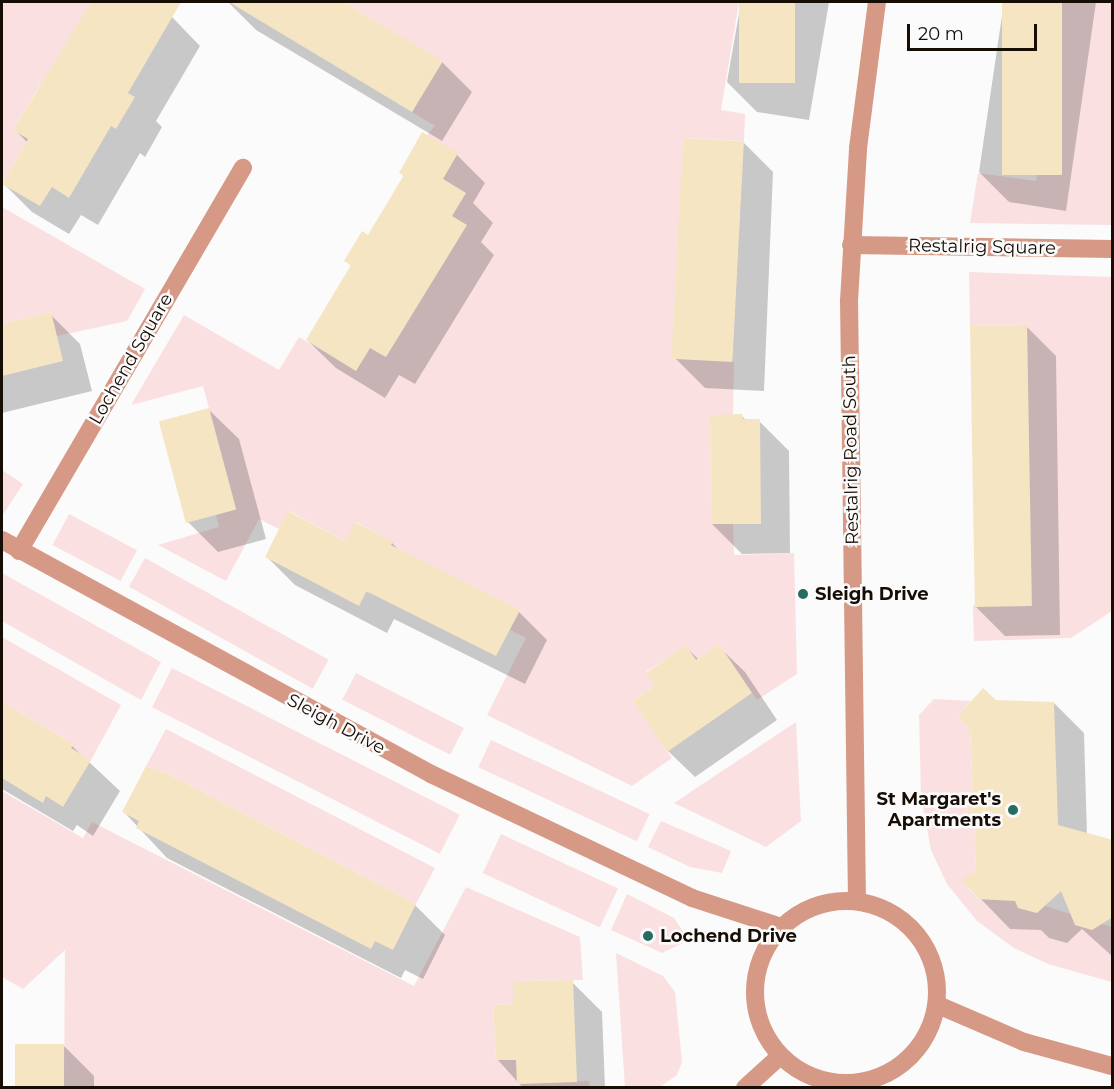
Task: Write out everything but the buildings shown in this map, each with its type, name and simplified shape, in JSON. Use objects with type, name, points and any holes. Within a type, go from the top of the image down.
[{"type":"street","name":"Restalrig Road South","points":[[857,901],[849,301],[858,148],[877,2]]},
{"type":"street","name":"Lochend Square","points":[[19,551],[243,168]]},
{"type":"street","name":"Restalrig Square","points":[[851,245],[1113,249]]},
{"type":"street","name":"Sleigh Drive","points":[[2,540],[441,779],[692,898],[781,927]]},
{"type":"street","points":[[857,901],[885,909],[909,925],[927,948],[937,976],[938,1005],[926,1039],[902,1065],[870,1084],[837,1084],[816,1078],[780,1056],[760,1026],[754,991],[761,957],[781,927],[812,908],[830,902],[857,901]]},
{"type":"street","points":[[938,1005],[1024,1042],[1113,1066]]},
{"type":"street","points":[[745,1088],[780,1056]]},
{"type":"shaded area","points":[[2,2],[91,2],[66,44],[54,94],[40,85],[13,130],[28,139],[2,184]]},
{"type":"shaded area","points":[[343,2],[739,2],[721,110],[745,114],[744,141],[683,138],[674,358],[734,361],[733,419],[710,420],[711,524],[733,524],[734,555],[794,553],[797,674],[757,700],[719,644],[696,660],[686,646],[646,672],[655,686],[633,701],[672,758],[632,786],[487,715],[526,638],[510,630],[520,610],[372,580],[392,542],[356,522],[345,541],[289,511],[279,529],[259,519],[226,581],[158,545],[219,527],[216,515],[236,509],[203,386],[131,405],[184,315],[279,370],[299,337],[356,371],[370,348],[386,357],[414,311],[425,262],[439,271],[466,226],[452,216],[465,193],[443,179],[427,135],[435,126],[412,112],[442,61]]},
{"type":"shaded area","points":[[1062,2],[1112,2],[1112,225],[970,223],[978,173],[1036,181]]},
{"type":"shaded area","points":[[2,207],[145,289],[127,321],[57,336],[51,312],[2,324]]},
{"type":"shaded area","points":[[969,272],[1112,277],[1112,611],[1071,638],[974,641],[973,607],[1029,511],[1027,325],[970,326]]},
{"type":"shaded area","points":[[2,470],[23,484],[2,516]]},
{"type":"shaded area","points":[[69,514],[137,550],[121,581],[53,545]]},
{"type":"shaded area","points":[[145,558],[329,660],[313,689],[129,587]]},
{"type":"shaded area","points":[[2,573],[161,662],[141,700],[2,621]]},
{"type":"shaded area","points":[[2,637],[121,705],[91,760],[71,748],[73,744],[2,702]]},
{"type":"shaded area","points":[[172,668],[460,815],[440,854],[152,707]]},
{"type":"shaded area","points":[[356,673],[464,728],[450,755],[342,700]]},
{"type":"shaded area","points":[[934,699],[971,701],[957,717],[970,729],[973,797],[968,803],[968,817],[974,822],[976,870],[969,875],[968,888],[979,899],[992,900],[997,892],[1015,898],[1018,908],[1036,913],[1045,906],[1112,927],[1112,982],[1048,964],[1014,948],[977,921],[947,884],[931,850],[921,797],[919,715]]},
{"type":"shaded area","points":[[796,722],[801,821],[766,847],[674,803]]},
{"type":"shaded area","points":[[166,729],[435,868],[416,904],[170,775],[146,766]]},
{"type":"shaded area","points":[[491,740],[650,814],[637,841],[478,767]]},
{"type":"shaded area","points":[[2,791],[83,838],[92,822],[414,986],[466,887],[580,937],[583,980],[513,981],[513,1004],[493,1005],[496,1060],[516,1060],[518,1084],[589,1081],[590,1087],[64,1087],[65,950],[23,989],[2,977]]},
{"type":"shaded area","points":[[661,821],[731,851],[722,873],[690,867],[648,847]]},
{"type":"shaded area","points":[[501,834],[618,889],[600,927],[483,873]]},
{"type":"shaded area","points":[[627,894],[674,918],[689,940],[662,953],[611,930]]},
{"type":"shaded area","points":[[616,953],[663,976],[675,992],[682,1062],[677,1075],[660,1087],[625,1087]]},
{"type":"place","name":"Sleigh Drive","points":[[803,594]]},
{"type":"place","name":"St Margaret's Apartments","points":[[1013,810]]},
{"type":"place","name":"Lochend Drive","points":[[648,936]]}]
